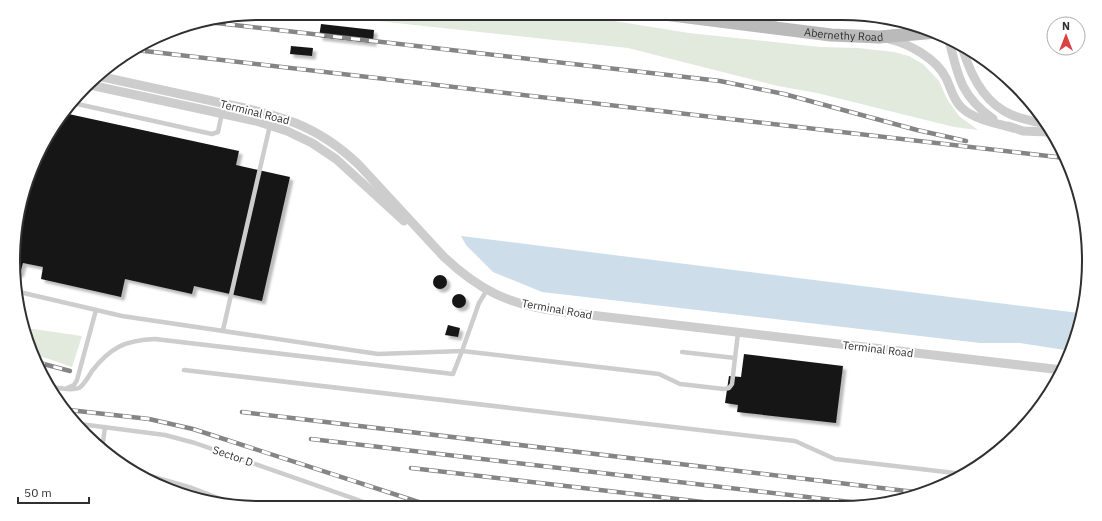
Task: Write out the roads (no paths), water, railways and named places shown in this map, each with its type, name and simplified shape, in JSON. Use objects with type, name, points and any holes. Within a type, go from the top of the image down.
[{"type":"main road","name":"Abernethy Road","points":[[710,20],[831,35],[879,37],[920,33]]},
{"type":"street","points":[[879,37],[890,39],[910,47],[935,64],[942,71],[956,100],[965,111],[975,116],[1013,128],[1036,133],[1045,132]]},
{"type":"street","points":[[950,46],[956,70],[967,95],[975,105],[996,121],[1013,128]]},
{"type":"street","points":[[964,54],[977,83],[984,93],[1010,114],[1037,122]]},
{"type":"street","points":[[969,67],[971,58]]},
{"type":"street","name":"Terminal Road","points":[[105,78],[265,113],[290,120],[315,132],[342,150],[359,165],[444,257],[458,270],[487,290],[510,301],[532,308],[1056,369]]},
{"type":"street","points":[[95,86],[270,125],[299,136],[325,150],[349,170],[444,257]]},
{"type":"lane","points":[[767,20],[802,32]]},
{"type":"lane","points":[[78,104],[212,134],[218,132],[222,114]]},
{"type":"lane","points":[[223,330],[270,125]]},
{"type":"lane","points":[[57,388],[72,389],[80,387],[102,358],[124,345],[146,339],[453,374],[479,303],[487,290]]},
{"type":"lane","points":[[22,293],[122,316],[378,354],[462,351],[658,374],[680,384],[724,389],[729,388],[732,384],[738,333]]},
{"type":"lane","points":[[60,388],[70,387],[76,383],[96,310]]},
{"type":"lane","points":[[682,352],[735,358]]},
{"type":"lane","points":[[184,370],[795,441],[835,460],[954,473]]},
{"type":"lane","name":"Sector D","points":[[85,425],[165,435],[196,443],[361,501]]},
{"type":"lane","points":[[103,442],[105,427]]},
{"type":"lane","points":[[159,478],[212,496]]},
{"type":"water","points":[[461,236],[1076,313],[1065,350],[1020,343],[980,343],[542,292],[493,272],[466,245]]},
{"type":"railway","points":[[221,24],[720,81],[784,94],[917,130],[966,141]]},
{"type":"railway","points":[[142,51],[1059,157]]},
{"type":"railway","points":[[43,364],[70,371]]},
{"type":"railway","points":[[73,410],[149,419],[193,429],[415,501]]},
{"type":"railway","points":[[242,412],[909,491]]},
{"type":"railway","points":[[311,439],[842,501]]},
{"type":"railway","points":[[411,468],[694,501]]}]
